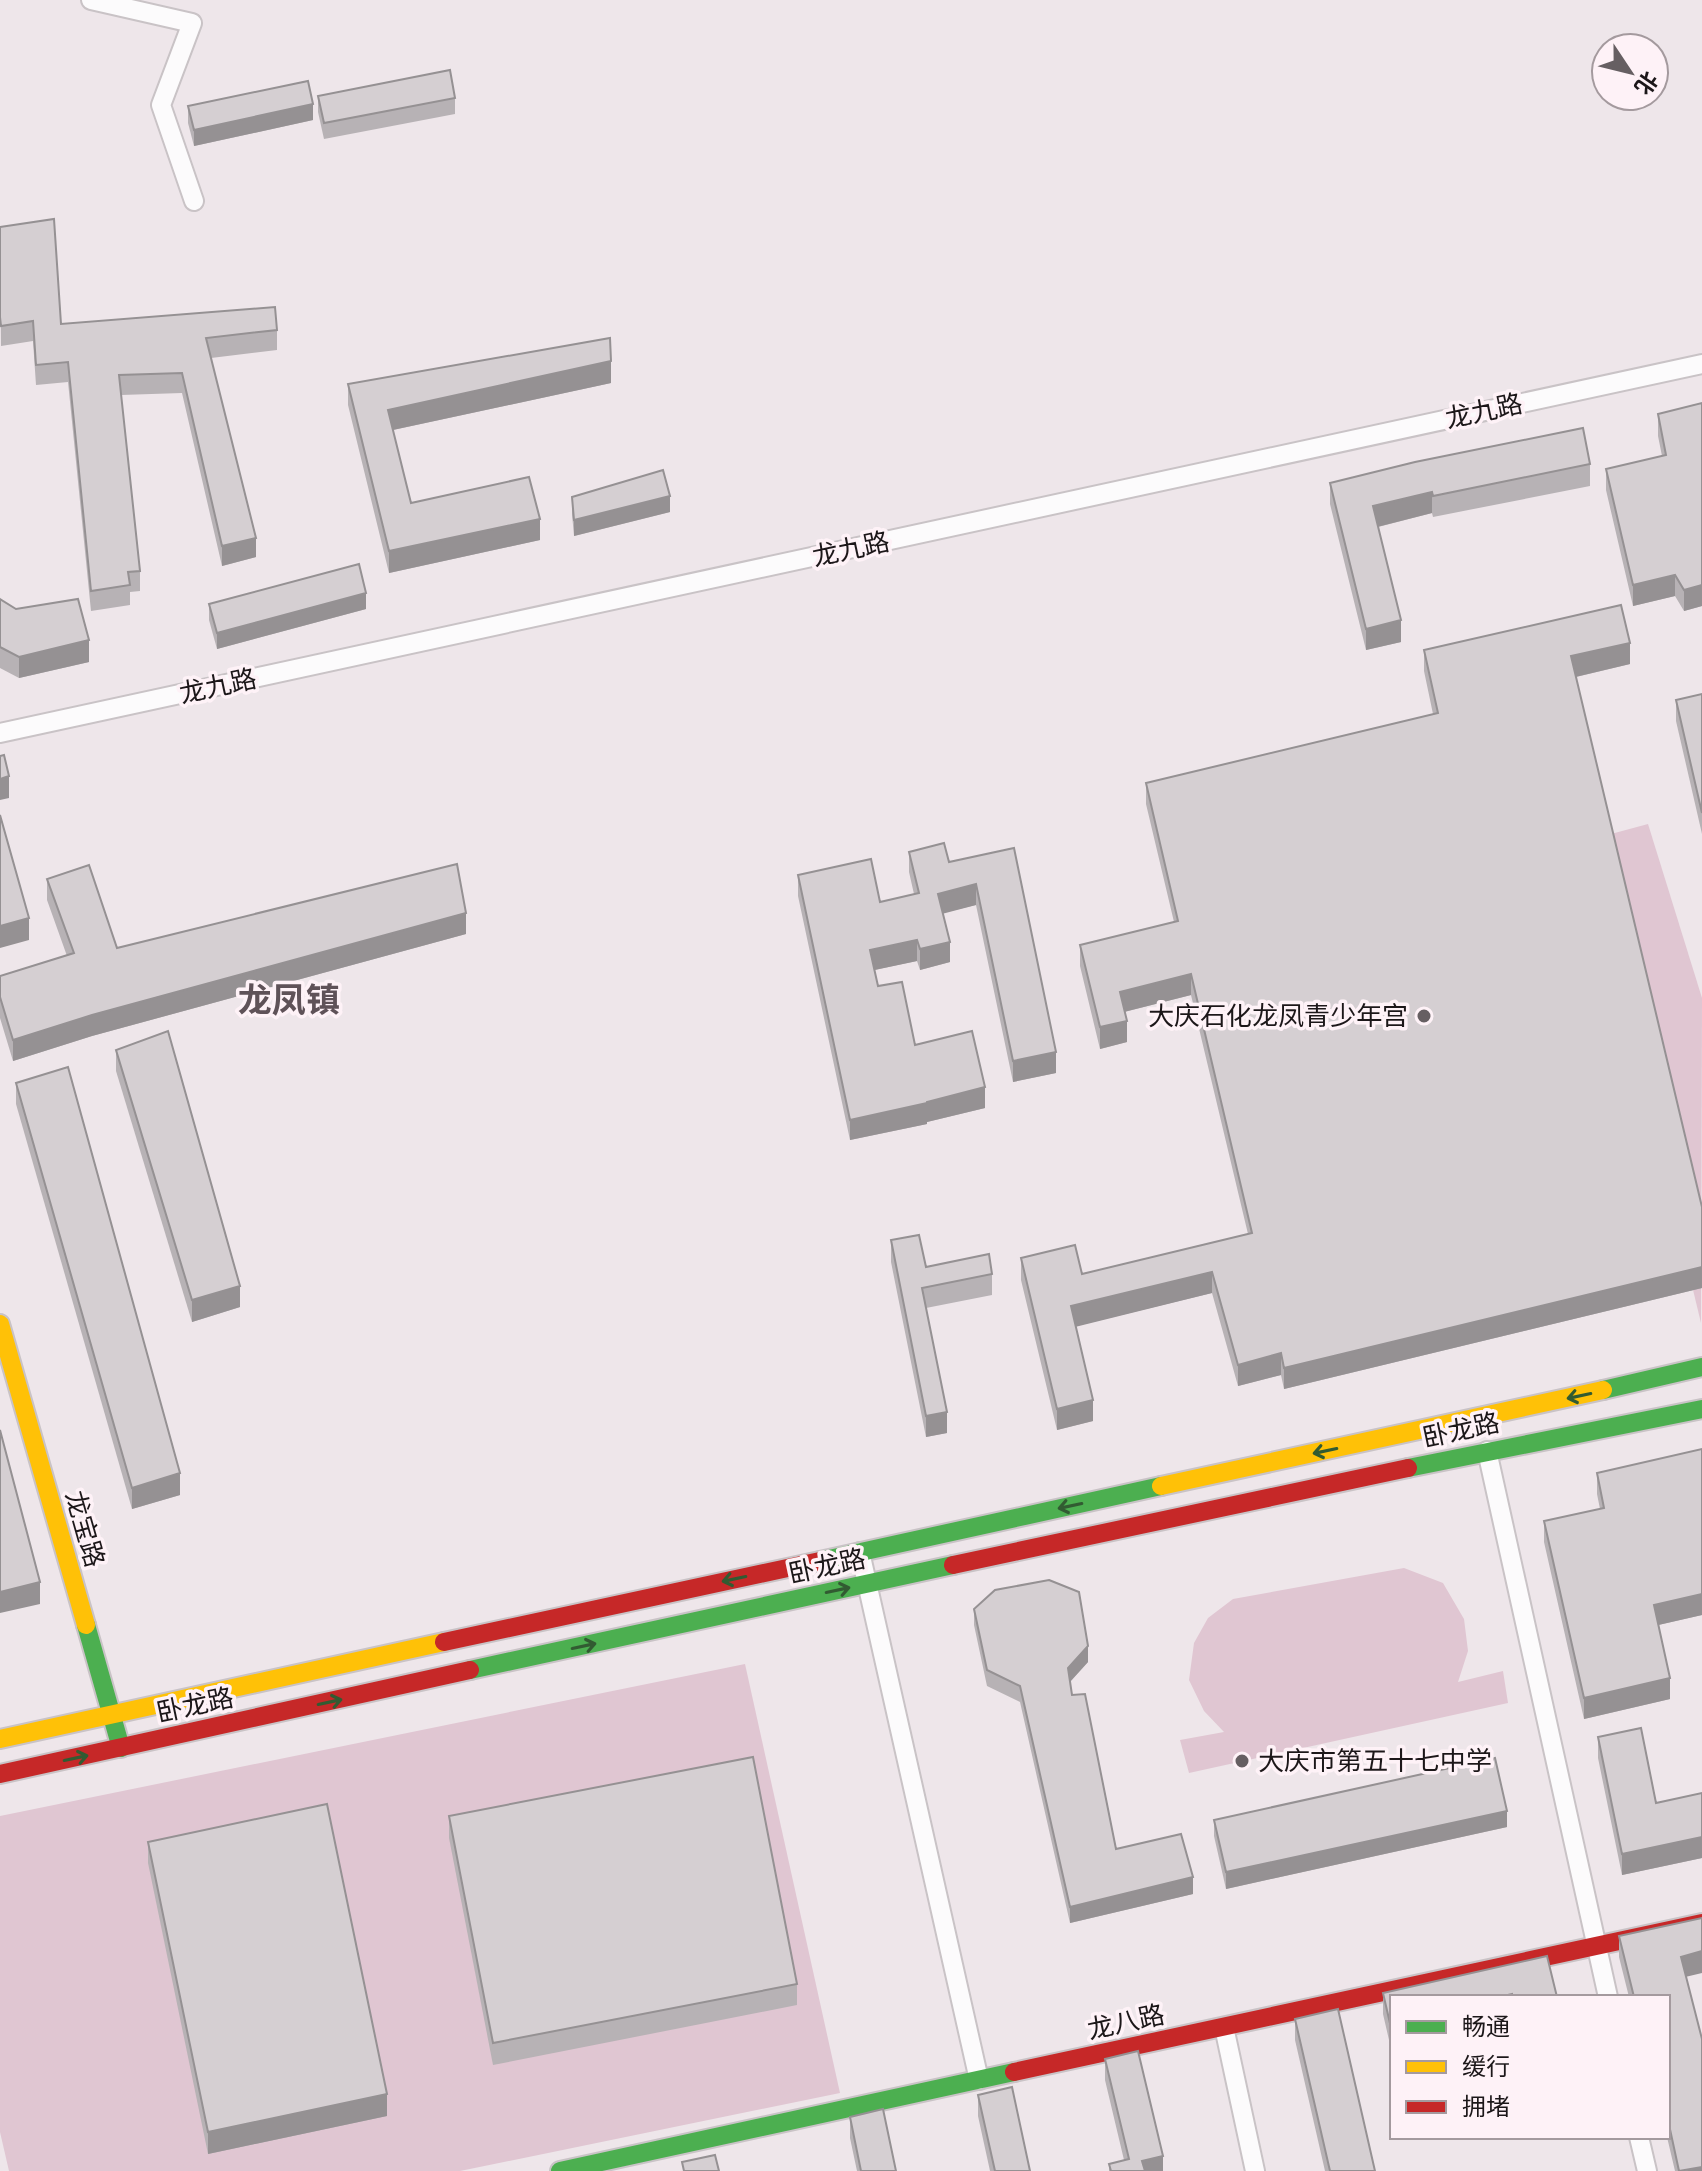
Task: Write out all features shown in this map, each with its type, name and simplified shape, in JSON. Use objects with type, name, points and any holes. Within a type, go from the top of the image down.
[{"type":"main road","name":"龙宝路","points":[[0,1324],[121,1748]]},
{"type":"main road","name":"卧龙路","points":[[0,1739],[1702,1367]]},
{"type":"main road","name":"卧龙路","points":[[0,1774],[867,1583],[1487,1451],[1702,1409]]},
{"type":"main road","name":"龙八路","points":[[560,2171],[1702,1923]]},
{"type":"street","points":[[91,0],[192,23],[161,105],[194,201]]},
{"type":"street","name":"龙九路","points":[[0,733],[1702,364]]},
{"type":"street","points":[[1487,1451],[1608,1995]]},
{"type":"street","points":[[860,1552],[979,2080]]},
{"type":"street","points":[[1224,2027],[1255,2171]]},
{"type":"street","points":[[1639,2139],[1647,2171]]},
{"type":"shaded area","points":[[1648,824],[1702,998],[1701,1323],[1585,841]]},
{"type":"shaded area","points":[[1404,1568],[1443,1583],[1464,1619],[1468,1651],[1458,1682],[1503,1671],[1508,1703],[1189,1773],[1180,1740],[1224,1732],[1204,1711],[1189,1680],[1194,1643],[1208,1618],[1233,1599]]},
{"type":"shaded area","points":[[745,1664],[840,2093],[460,2171],[9,2171],[0,2132],[0,1816]]},
{"type":"building","points":[[450,70],[455,98],[324,123],[318,96]]},
{"type":"building","points":[[308,81],[313,104],[194,130],[188,106]]},
{"type":"building","points":[[54,219],[61,324],[275,307],[277,330],[206,338],[256,538],[222,546],[182,373],[119,375],[140,571],[128,572],[130,585],[91,591],[68,362],[36,365],[33,321],[1,326],[0,317],[0,227]]},
{"type":"building","points":[[610,338],[611,361],[388,410],[411,503],[529,477],[540,519],[389,551],[348,384]]},
{"type":"building","points":[[1702,403],[1702,585],[1684,590],[1675,575],[1633,585],[1606,469],[1666,455],[1658,414]]},
{"type":"building","points":[[1583,428],[1590,464],[1433,496],[1432,492],[1373,506],[1401,620],[1366,629],[1330,483],[1415,462]]},
{"type":"building","points":[[663,470],[670,496],[574,520],[572,497]]},
{"type":"building","points":[[359,564],[366,593],[217,633],[209,604]]},
{"type":"building","points":[[0,599],[16,609],[78,599],[89,640],[19,657],[0,647]]},
{"type":"building","name":"大庆石化龙凤青少年宫","points":[[1621,605],[1630,643],[1571,656],[1702,1207],[1702,1267],[1284,1368],[1281,1353],[1238,1365],[1212,1272],[1071,1306],[1093,1400],[1057,1409],[1021,1258],[1075,1245],[1082,1274],[1252,1233],[1191,974],[1120,992],[1127,1021],[1100,1027],[1080,945],[1178,921],[1146,783],[1438,713],[1424,650]]},
{"type":"building","points":[[1702,694],[1702,813],[1676,700]]},
{"type":"building","points":[[4,755],[9,776],[0,779],[0,756]]},
{"type":"building","points":[[0,815],[29,918],[0,926]]},
{"type":"building","points":[[944,843],[949,862],[1014,848],[1056,1052],[1013,1061],[976,884],[938,894],[950,942],[920,949],[917,940],[870,950],[878,986],[902,982],[915,1045],[972,1031],[985,1087],[850,1120],[798,875],[871,859],[880,902],[919,893],[909,852]]},
{"type":"building","points":[[457,864],[466,913],[92,1015],[13,1040],[0,997],[0,976],[74,953],[47,879],[89,865],[117,948]]},
{"type":"building","points":[[168,1031],[240,1286],[192,1300],[116,1050]]},
{"type":"building","points":[[68,1067],[180,1473],[132,1488],[16,1083]]},
{"type":"building","points":[[919,1235],[926,1267],[989,1254],[992,1274],[922,1288],[947,1412],[926,1416],[891,1240]]},
{"type":"building","points":[[0,1430],[40,1582],[0,1592]]},
{"type":"building","points":[[1702,1449],[1702,1594],[1654,1605],[1670,1678],[1584,1698],[1544,1521],[1604,1508],[1597,1473]]},
{"type":"building","points":[[1049,1580],[1079,1592],[1088,1646],[1068,1668],[1072,1695],[1085,1694],[1116,1849],[1181,1834],[1193,1877],[1070,1907],[1020,1686],[987,1670],[974,1609],[995,1590]]},
{"type":"building","points":[[1641,1728],[1656,1803],[1702,1793],[1702,1837],[1622,1854],[1598,1737]]},
{"type":"building","points":[[753,1757],[797,1984],[493,2043],[449,1816]]},
{"type":"building","points":[[1495,1758],[1507,1811],[1226,1872],[1214,1820]]},
{"type":"building","points":[[327,1804],[387,2094],[208,2132],[148,1842]]},
{"type":"building","points":[[1702,1918],[1702,1951],[1681,1957],[1702,2039],[1702,2167],[1679,2171],[1670,2129],[1670,1995],[1634,1995],[1619,1936]]},
{"type":"building","points":[[1547,1956],[1557,1995],[1390,1995],[1390,2023],[1383,1993]]},
{"type":"building","points":[[1338,2009],[1375,2171],[1330,2171],[1295,2019]]},
{"type":"building","points":[[1138,2051],[1163,2156],[1142,2161],[1145,2171],[1111,2171],[1109,2164],[1129,2159],[1105,2059]]},
{"type":"building","points":[[1012,2087],[1030,2171],[995,2171],[978,2095]]},
{"type":"building","points":[[883,2109],[896,2171],[861,2171],[850,2117]]},
{"type":"building","points":[[715,2155],[719,2171],[684,2171],[682,2162]]},
{"type":"traffic: fast","points":[[1603,1390],[1702,1367]]},
{"type":"traffic: fast","points":[[1408,1468],[1702,1409]]},
{"type":"traffic: fast","points":[[820,1561],[1161,1486]]},
{"type":"traffic: fast","points":[[470,1670],[953,1565]]},
{"type":"traffic: fast","points":[[86,1625],[121,1748]]},
{"type":"traffic: fast","points":[[560,2171],[1014,2072]]},
{"type":"traffic: slow","points":[[0,1324],[86,1625]]},
{"type":"traffic: slow","points":[[1161,1486],[1603,1390]]},
{"type":"traffic: slow","points":[[0,1739],[444,1642]]},
{"type":"traffic: jam","points":[[953,1565],[1408,1468]]},
{"type":"traffic: jam","points":[[444,1642],[820,1561]]},
{"type":"traffic: jam","points":[[0,1774],[470,1670]]},
{"type":"traffic: jam","points":[[1014,2072],[1702,1923]]},
{"type":"place","name":"大庆石化龙凤青少年宫","points":[[1424,1016]]},
{"type":"place","name":"大庆市第五十七中学","points":[[1242,1761]]},
{"type":"district","name":"龙凤镇","points":[[289,1000]]}]
